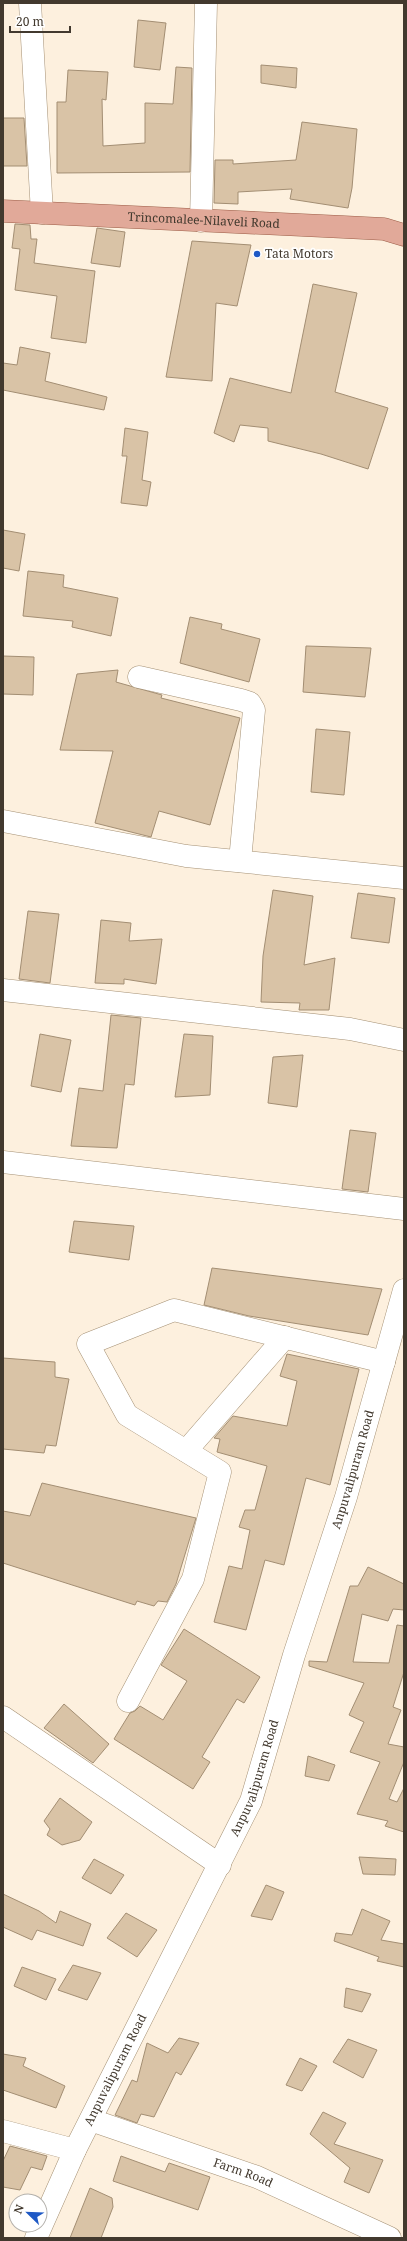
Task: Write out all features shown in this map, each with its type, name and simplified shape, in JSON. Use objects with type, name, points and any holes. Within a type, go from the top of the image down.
[{"type":"main road","name":"Trincomalee-Nilaveli Road","points":[[3,211],[377,229],[404,235]]},
{"type":"street","points":[[30,3],[42,213]]},
{"type":"street","points":[[201,221],[206,3]]},
{"type":"street","points":[[139,677],[241,700],[250,703],[254,710],[240,861]]},
{"type":"street","points":[[3,821],[186,856],[404,878]]},
{"type":"street","points":[[3,990],[350,1029],[404,1040]]},
{"type":"street","points":[[3,1162],[404,1209]]},
{"type":"street","name":"Anpuvalipuram Road","points":[[36,2238],[75,2150],[251,1801],[294,1655],[346,1497],[404,1290]]},
{"type":"street","points":[[128,1701],[193,1579],[220,1472],[128,1415],[88,1344],[174,1310],[384,1362]]},
{"type":"street","points":[[186,1451],[285,1337]]},
{"type":"street","points":[[3,1719],[220,1865]]},
{"type":"street","name":"Farm Road","points":[[90,2120],[257,2177],[390,2238]]},
{"type":"street","points":[[3,2131],[75,2150]]},
{"type":"building","points":[[138,20],[166,23],[160,70],[134,67]]},
{"type":"building","points":[[261,65],[297,68],[296,88],[261,83]]},
{"type":"building","points":[[176,67],[192,68],[190,172],[57,173],[57,102],[66,102],[68,70],[108,72],[106,100],[102,99],[103,146],[145,143],[145,103],[173,104]]},
{"type":"building","points":[[3,118],[24,118],[27,166],[3,166]]},
{"type":"building","points":[[302,122],[357,129],[352,188],[348,208],[290,199],[292,189],[238,192],[238,204],[214,203],[215,160],[233,160],[233,164],[296,160]]},
{"type":"building","points":[[15,224],[30,225],[31,239],[37,239],[34,263],[95,271],[86,343],[51,338],[57,296],[15,290],[20,249],[12,248]]},
{"type":"building","points":[[97,228],[125,232],[120,267],[91,263]]},
{"type":"building","points":[[192,241],[251,245],[237,306],[216,303],[212,381],[166,377]]},
{"type":"building","points":[[313,284],[357,293],[335,392],[388,408],[368,469],[321,454],[268,441],[268,428],[240,425],[234,442],[214,433],[230,378],[291,393]]},
{"type":"building","points":[[20,347],[50,353],[45,381],[107,397],[104,410],[3,390],[3,363],[17,365]]},
{"type":"building","points":[[125,428],[148,432],[142,480],[151,482],[147,506],[121,503],[127,456],[122,456]]},
{"type":"building","points":[[3,530],[25,534],[19,571],[3,568]]},
{"type":"building","points":[[28,571],[64,575],[63,587],[118,598],[111,636],[72,627],[73,621],[23,616]]},
{"type":"building","points":[[190,617],[222,624],[221,629],[260,639],[249,682],[180,663]]},
{"type":"building","points":[[306,646],[371,648],[365,697],[303,692]]},
{"type":"building","points":[[3,656],[34,657],[33,695],[3,694]]},
{"type":"building","points":[[118,670],[116,682],[162,695],[161,698],[240,718],[210,825],[159,811],[151,837],[95,823],[113,751],[60,750],[77,674]]},
{"type":"building","points":[[316,729],[350,732],[344,795],[311,792]]},
{"type":"building","points":[[273,890],[313,896],[304,965],[335,958],[329,1010],[299,1010],[300,1003],[261,1002],[263,956]]},
{"type":"building","points":[[358,893],[395,898],[389,943],[351,938]]},
{"type":"building","points":[[28,911],[59,914],[50,983],[19,979]]},
{"type":"building","points":[[101,920],[131,923],[129,941],[162,939],[156,984],[124,979],[124,984],[95,983]]},
{"type":"building","points":[[111,1015],[141,1018],[134,1085],[125,1084],[117,1148],[71,1146],[79,1088],[103,1091]]},
{"type":"building","points":[[40,1034],[71,1040],[61,1092],[31,1086]]},
{"type":"building","points":[[184,1034],[213,1036],[210,1095],[175,1097]]},
{"type":"building","points":[[303,1055],[297,1107],[268,1103],[273,1057]]},
{"type":"building","points":[[350,1130],[376,1133],[368,1192],[342,1189]]},
{"type":"building","points":[[74,1221],[134,1226],[129,1260],[69,1252]]},
{"type":"building","points":[[212,1268],[382,1289],[368,1335],[249,1316],[204,1305]]},
{"type":"building","points":[[287,1354],[359,1369],[330,1485],[306,1478],[284,1565],[265,1560],[246,1630],[214,1622],[229,1566],[242,1569],[250,1530],[239,1527],[245,1510],[255,1510],[267,1466],[217,1452],[220,1439],[214,1438],[233,1416],[287,1426],[297,1381],[280,1376]]},
{"type":"building","points":[[3,1358],[55,1362],[55,1377],[69,1379],[56,1446],[46,1445],[44,1453],[3,1449]]},
{"type":"building","points":[[42,1483],[196,1518],[176,1584],[167,1602],[158,1601],[154,1606],[137,1601],[135,1605],[3,1563],[3,1511],[30,1516]]},
{"type":"building","points":[[368,1567],[404,1584],[404,1610],[393,1609],[388,1621],[362,1614],[353,1662],[389,1663],[397,1625],[404,1626],[404,1672],[393,1707],[401,1710],[388,1744],[404,1747],[404,1762],[389,1799],[397,1802],[404,1788],[404,1832],[385,1826],[388,1821],[357,1814],[380,1762],[350,1752],[364,1722],[349,1715],[364,1683],[309,1666],[309,1661],[327,1662],[350,1586],[358,1586]]},
{"type":"building","points":[[184,1629],[260,1677],[244,1703],[237,1699],[202,1757],[210,1762],[193,1789],[114,1739],[130,1713],[135,1711],[140,1706],[163,1720],[187,1681],[161,1665]]},
{"type":"building","points":[[64,1704],[109,1744],[93,1763],[44,1728]]},
{"type":"building","points":[[308,1756],[335,1765],[329,1781],[305,1776]]},
{"type":"building","points":[[60,1798],[92,1822],[80,1840],[62,1845],[47,1835],[50,1829],[44,1821]]},
{"type":"building","points":[[359,1857],[396,1859],[395,1875],[363,1874]]},
{"type":"building","points":[[94,1859],[124,1875],[111,1894],[82,1878]]},
{"type":"building","points":[[266,1885],[284,1892],[272,1920],[251,1916]]},
{"type":"building","points":[[3,1894],[39,1911],[56,1923],[60,1911],[91,1924],[83,1946],[37,1930],[32,1940],[3,1927]]},
{"type":"building","points":[[362,1909],[390,1921],[381,1940],[404,1944],[404,1967],[377,1961],[379,1957],[334,1941],[336,1933],[352,1935]]},
{"type":"building","points":[[126,1913],[157,1930],[137,1957],[107,1938]]},
{"type":"building","points":[[73,1965],[101,1973],[87,2000],[58,1990]]},
{"type":"building","points":[[22,1967],[56,1979],[46,2000],[14,1986]]},
{"type":"building","points":[[346,1988],[371,1994],[362,2012],[344,2007]]},
{"type":"building","points":[[179,2038],[199,2043],[181,2075],[176,2072],[154,2117],[141,2114],[137,2123],[115,2115],[132,2080],[137,2082],[147,2043],[168,2053]]},
{"type":"building","points":[[348,2039],[377,2050],[363,2078],[333,2062]]},
{"type":"building","points":[[3,2054],[26,2058],[23,2066],[65,2086],[56,2108],[3,2090]]},
{"type":"building","points":[[300,2058],[317,2066],[302,2091],[286,2085]]},
{"type":"building","points":[[323,2112],[346,2123],[334,2144],[383,2160],[369,2193],[344,2182],[350,2168],[310,2134]]},
{"type":"building","points":[[10,2146],[47,2156],[42,2170],[31,2167],[20,2190],[3,2187],[3,2161]]},
{"type":"building","points":[[121,2156],[165,2172],[169,2163],[210,2177],[198,2210],[113,2181]]},
{"type":"building","points":[[90,2188],[112,2198],[113,2207],[101,2238],[70,2238]]},
{"type":"place","name":"Tata Motors","points":[[257,254]]}]
